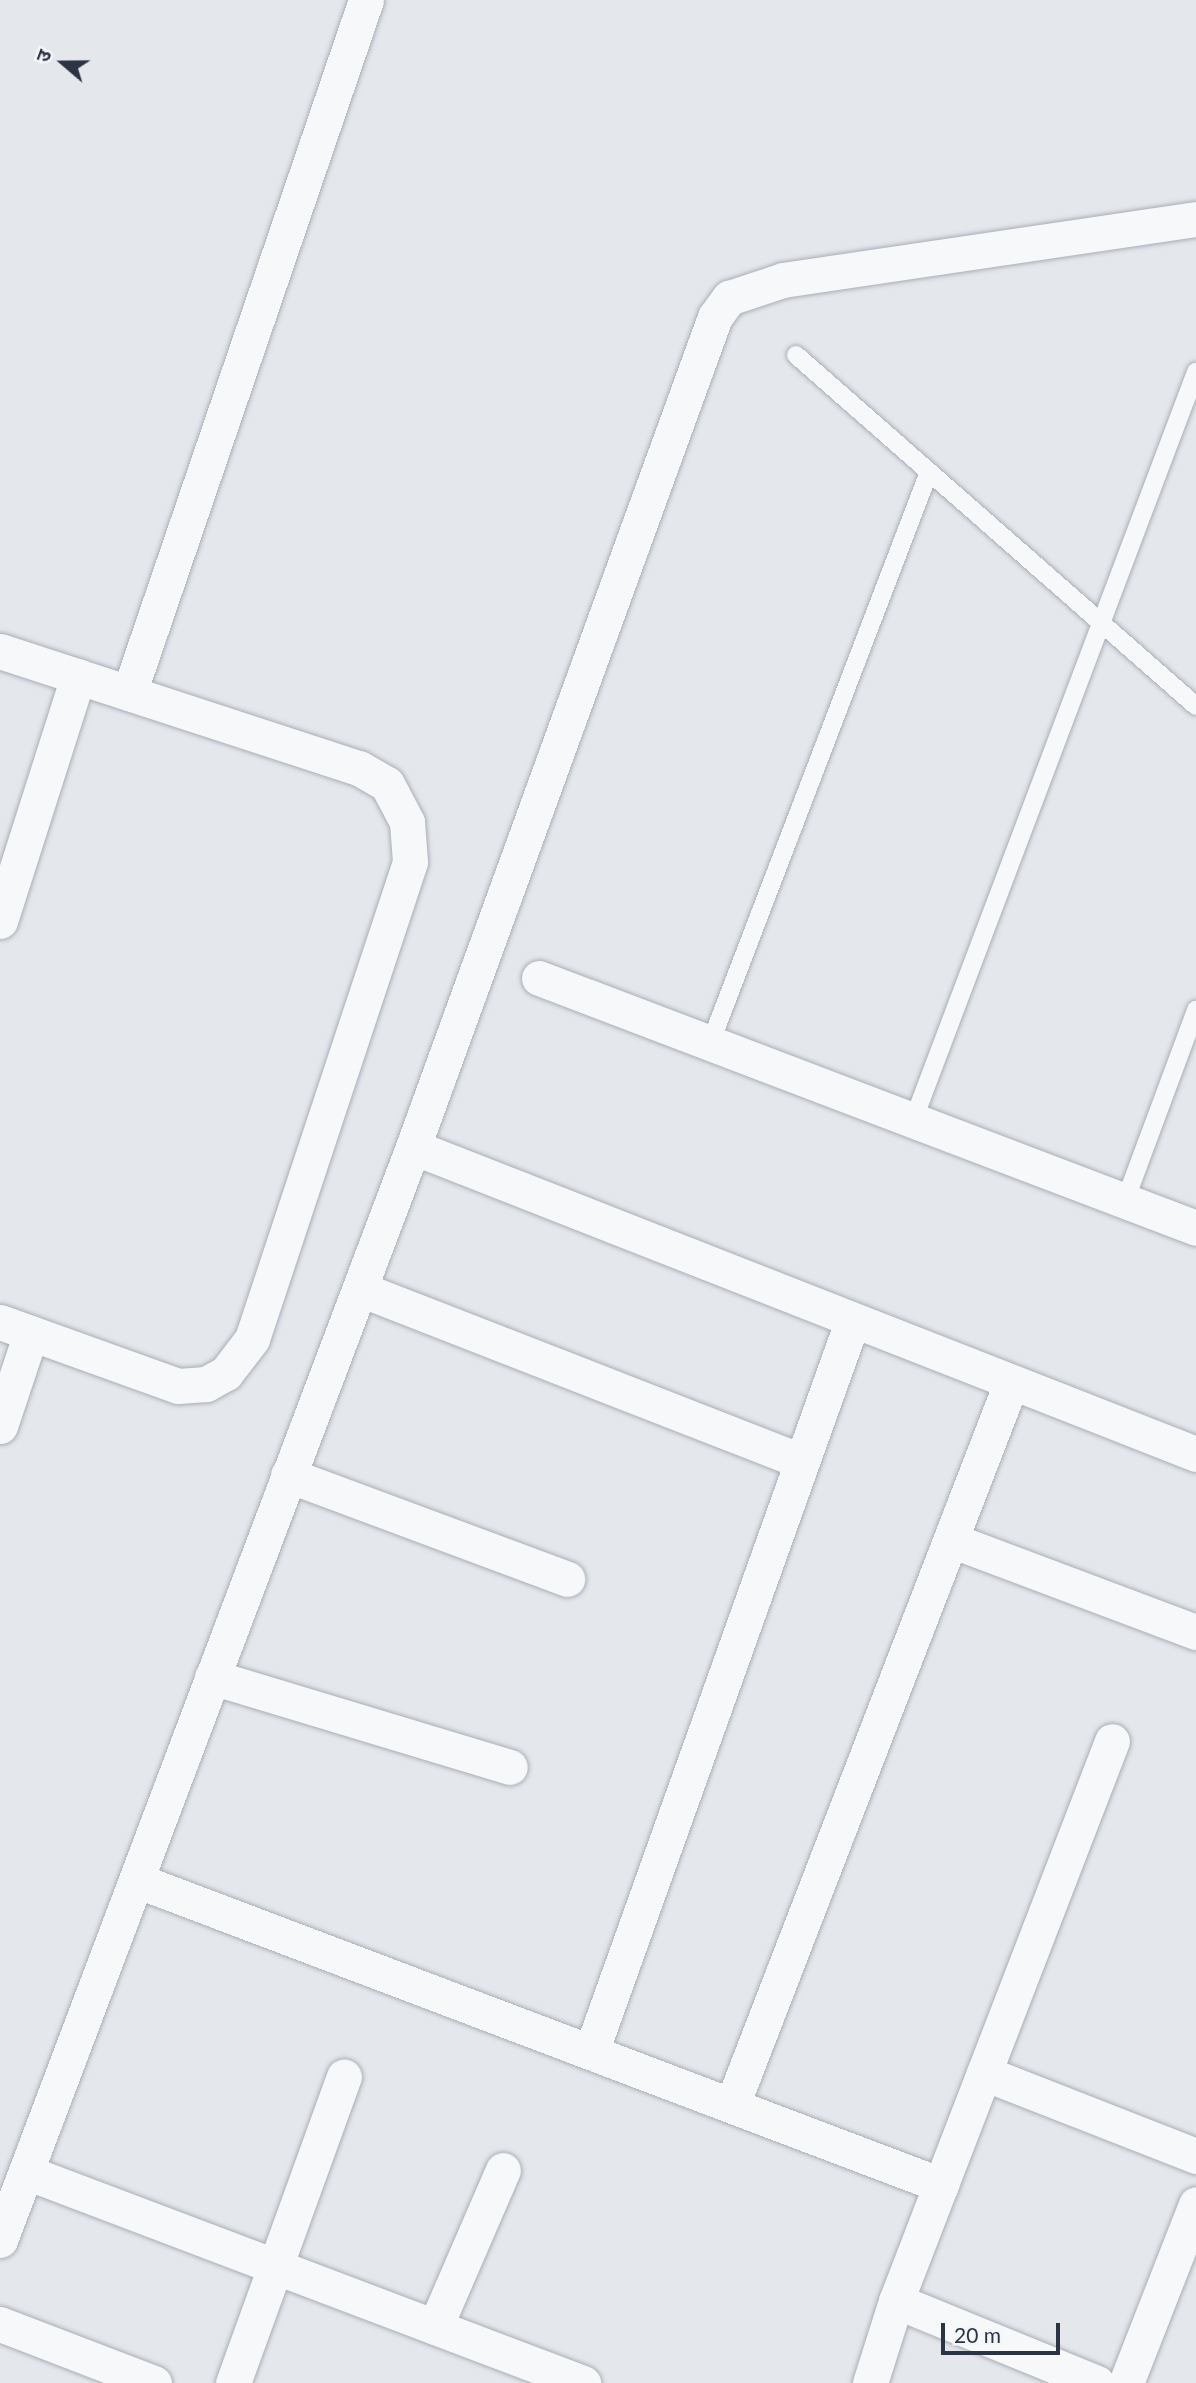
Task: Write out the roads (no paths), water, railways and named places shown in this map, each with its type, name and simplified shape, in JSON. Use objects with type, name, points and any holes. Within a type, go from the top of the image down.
[{"type":"street","points":[[129,692],[366,0]]},
{"type":"street","points":[[0,2240],[413,1147],[715,317],[729,298],[783,279],[1196,219]]},
{"type":"street","points":[[0,651],[359,768],[387,784],[407,822],[410,862],[252,1339],[226,1373],[206,1384],[178,1386],[15,1327],[0,1426]]},
{"type":"street","points":[[0,921],[78,676]]},
{"type":"street","points":[[539,978],[1196,1228]]},
{"type":"street","points":[[413,1147],[852,1322],[1196,1454]]},
{"type":"street","points":[[360,1289],[802,1461]]},
{"type":"street","points":[[591,2052],[852,1322]]},
{"type":"street","points":[[732,2105],[1011,1383]]},
{"type":"street","points":[[288,1475],[566,1578]]},
{"type":"street","points":[[951,1540],[1196,1632]]},
{"type":"street","points":[[212,1677],[510,1767]]},
{"type":"street","points":[[870,2383],[896,2301],[1112,1741]]},
{"type":"street","points":[[136,1880],[941,2185]]},
{"type":"street","points":[[985,2073],[1196,2157]]},
{"type":"street","points":[[233,2383],[344,2076]]},
{"type":"street","points":[[435,2327],[503,2170]]},
{"type":"street","points":[[26,2172],[583,2383]]},
{"type":"street","points":[[1126,2383],[1196,2204]]},
{"type":"street","points":[[896,2301],[1097,2383]]},
{"type":"street","points":[[0,2324],[154,2383]]},
{"type":"lane","points":[[796,355],[1196,706]]},
{"type":"lane","points":[[913,1121],[1196,372]]},
{"type":"lane","points":[[710,1044],[929,471]]},
{"type":"lane","points":[[1125,1201],[1196,1010]]}]
